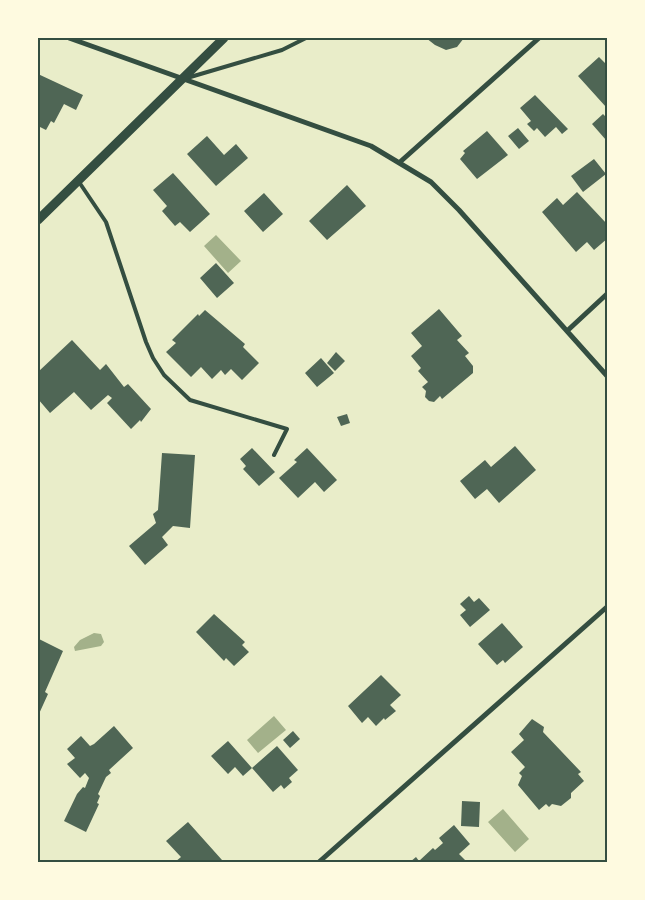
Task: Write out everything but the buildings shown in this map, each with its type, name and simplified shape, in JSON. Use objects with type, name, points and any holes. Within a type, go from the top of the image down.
[{"type":"street","points":[[69,38],[371,146],[400,162],[431,182],[459,210],[608,377]]},
{"type":"street","points":[[38,220],[224,38]]},
{"type":"street","points":[[400,162],[539,38]]},
{"type":"street","points":[[566,330],[608,293]]},
{"type":"street","points":[[319,862],[608,606]]},
{"type":"lane","points":[[182,79],[273,53],[306,38]]},
{"type":"lane","points":[[77,180],[106,222],[123,278],[153,358],[164,375],[190,400],[287,429],[274,455]]},
{"type":"shaded area","points":[[216,235],[241,261],[228,273],[204,246]]},
{"type":"shaded area","points":[[94,633],[101,634],[104,642],[101,646],[75,651],[74,647],[80,640]]},
{"type":"shaded area","points":[[274,716],[286,730],[258,753],[247,740]]},
{"type":"shaded area","points":[[503,809],[529,839],[515,852],[488,822]]}]
